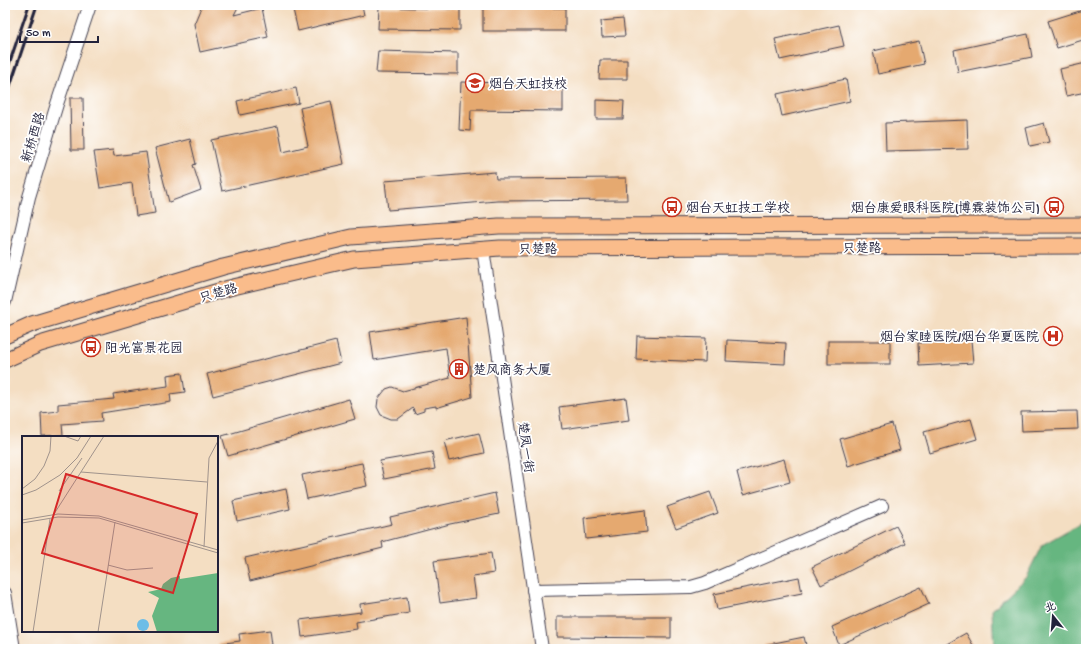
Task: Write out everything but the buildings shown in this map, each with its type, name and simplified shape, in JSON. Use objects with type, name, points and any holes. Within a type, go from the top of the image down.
[{"type":"main road","name":"只楚路","points":[[5,336],[32,324],[223,267],[351,237],[499,226],[1086,225]]},
{"type":"main road","name":"只楚路","points":[[5,360],[40,344],[221,290],[347,260],[483,249],[1086,246]]},
{"type":"street","name":"新桥西路","points":[[5,302],[29,197],[57,104],[90,5]]},
{"type":"street","name":"楚凤一街","points":[[483,249],[542,649]]},
{"type":"street","points":[[533,590],[692,587],[705,583],[882,506]]},
{"type":"street","points":[[5,593],[14,649]]},
{"type":"green space","points":[[1086,520],[1086,649],[994,649],[992,610],[1026,577],[1042,545]]},
{"type":"railway","points":[[5,76],[29,5]]},
{"type":"railway","points":[[5,101],[37,5]]},
{"type":"place","name":"烟台天虹技校","points":[[475,83]]},
{"type":"place","name":"烟台天虹技工学校","points":[[672,207]]},
{"type":"place","name":"烟台康爱眼科医院(博霖装饰公司)","points":[[1054,207]]},
{"type":"place","name":"烟台家睦医院/烟台华夏医院","points":[[1053,336]]},
{"type":"place","name":"阳光富景花园","points":[[91,347]]},
{"type":"place","name":"楚风商务大厦","points":[[459,369]]}]
